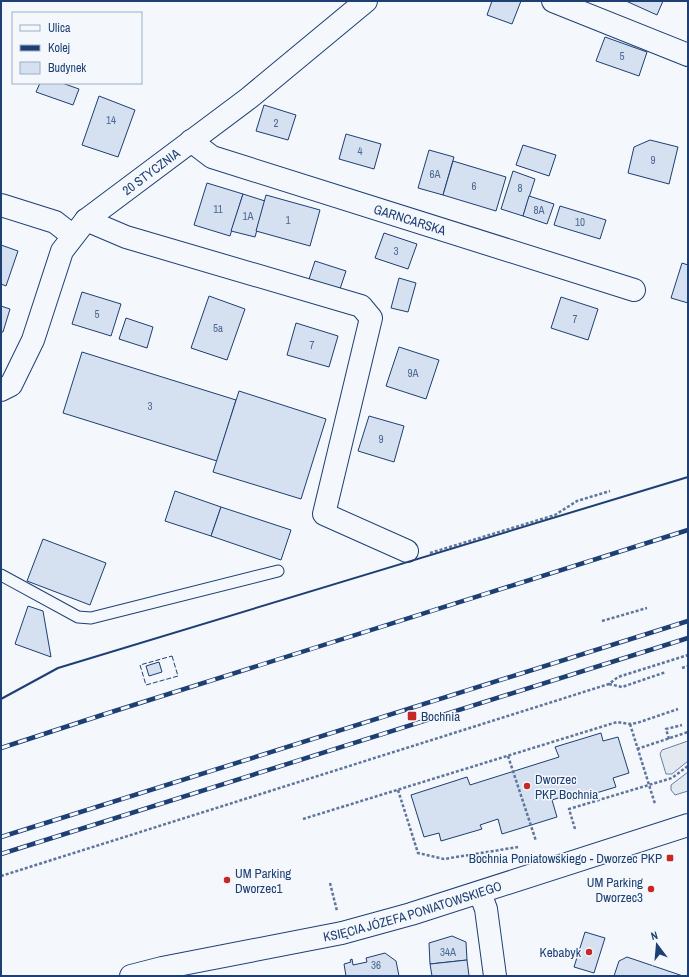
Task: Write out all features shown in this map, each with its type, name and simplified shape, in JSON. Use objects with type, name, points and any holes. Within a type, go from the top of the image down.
[{"type":"street","name":"20 STYCZNIA","points":[[1,390],[10,385],[34,340],[62,251],[80,228],[191,141],[249,98],[366,1]]},
{"type":"street","points":[[553,1],[688,56]]},
{"type":"street","name":"GARNCARSKA","points":[[191,141],[212,157],[634,290]]},
{"type":"street","points":[[1,205],[55,222],[126,237],[361,306],[371,318],[324,514],[407,551]]},
{"type":"street","name":"KSIĘCIA JÓZEFA PONIATOWSKIEGO","points":[[131,976],[162,968],[342,933],[412,914],[480,893],[688,825]]},
{"type":"street","points":[[480,893],[486,909],[495,976]]},
{"type":"lane","points":[[1,576],[78,617],[91,618],[278,571]]},
{"type":"path","points":[[407,551],[424,554],[555,515],[577,501],[610,491]]},
{"type":"path","points":[[602,621],[647,608]]},
{"type":"path","points":[[1,876],[609,684],[618,677],[688,655]]},
{"type":"path","points":[[682,668],[688,666]]},
{"type":"path","points":[[609,684],[622,687],[666,672]]},
{"type":"path","points":[[303,819],[617,722],[630,724],[637,723],[678,709]]},
{"type":"path","points":[[630,724],[655,804]]},
{"type":"path","points":[[669,739],[666,729],[682,725]]},
{"type":"path","points":[[637,749],[688,732]]},
{"type":"path","points":[[508,756],[536,841]]},
{"type":"path","points":[[575,829],[569,809],[672,778],[688,766]]},
{"type":"path","points":[[398,790],[418,853],[444,859],[518,848]]},
{"type":"shaded area","points":[[688,741],[688,761],[672,774],[666,774],[660,754],[662,750]]},
{"type":"shaded area","points":[[688,772],[688,791],[675,795],[671,790],[671,785]]},
{"type":"building","points":[[492,1],[521,1],[512,24],[487,15]]},
{"type":"building","points":[[626,1],[663,1],[657,15]]},
{"type":"building","points":[[605,37],[647,52],[639,76],[596,61]]},
{"type":"building","points":[[40,84],[65,84],[79,89],[73,105],[36,92]]},
{"type":"building","points":[[99,96],[135,110],[118,157],[82,145]]},
{"type":"building","points":[[264,105],[296,115],[288,140],[256,131]]},
{"type":"building","points":[[346,134],[381,144],[374,169],[339,159]]},
{"type":"building","points":[[650,140],[678,147],[669,184],[628,173],[634,147]]},
{"type":"building","points":[[523,145],[556,155],[549,176],[516,165]]},
{"type":"building","points":[[429,150],[454,157],[443,195],[418,188]]},
{"type":"building","points":[[453,161],[506,177],[496,211],[443,195]]},
{"type":"building","points":[[513,171],[535,179],[523,216],[501,209]]},
{"type":"building","points":[[207,183],[243,194],[230,236],[194,225]]},
{"type":"building","points":[[243,194],[265,201],[255,237],[231,231]]},
{"type":"building","points":[[266,195],[320,210],[310,246],[256,231]]},
{"type":"building","points":[[529,196],[554,204],[547,224],[523,216]]},
{"type":"building","points":[[560,206],[606,220],[600,239],[554,225]]},
{"type":"building","points":[[384,233],[417,244],[408,269],[375,258]]},
{"type":"building","points":[[1,245],[18,251],[6,286],[1,284]]},
{"type":"building","points":[[315,261],[346,271],[339,292],[308,282]]},
{"type":"building","points":[[682,263],[688,265],[688,303],[671,298]]},
{"type":"building","points":[[399,278],[416,283],[408,312],[391,308]]},
{"type":"building","points":[[82,292],[121,304],[111,336],[72,324]]},
{"type":"building","points":[[209,296],[245,309],[227,360],[191,348]]},
{"type":"building","points":[[561,297],[598,309],[588,340],[551,328]]},
{"type":"building","points":[[1,306],[10,309],[3,332],[1,332]]},
{"type":"building","points":[[126,318],[153,327],[147,348],[119,339]]},
{"type":"building","points":[[296,323],[338,336],[329,367],[287,355]]},
{"type":"building","points":[[399,347],[439,360],[426,399],[386,386]]},
{"type":"building","points":[[82,352],[236,400],[217,461],[63,413]]},
{"type":"building","points":[[239,391],[326,419],[301,499],[213,472]]},
{"type":"building","points":[[369,416],[404,426],[394,462],[358,451]]},
{"type":"building","points":[[175,491],[221,507],[211,536],[165,521]]},
{"type":"building","points":[[221,507],[291,530],[281,560],[211,536]]},
{"type":"building","points":[[43,539],[106,563],[90,605],[27,581]]},
{"type":"building","points":[[28,606],[43,611],[51,657],[15,644]]},
{"type":"building","points":[[159,662],[162,672],[149,676],[146,666]]},
{"type":"building","name":"Dworzec PKP Bochnia","points":[[601,733],[603,741],[618,737],[629,773],[613,778],[616,787],[573,800],[571,794],[552,800],[557,817],[502,834],[498,819],[480,825],[482,829],[441,841],[439,833],[424,837],[411,795],[467,777],[470,785],[559,757],[555,747]]},
{"type":"building","name":"Kebabyk","points":[[585,932],[605,938],[594,973],[574,967]]},
{"type":"building","points":[[452,936],[466,942],[467,960],[430,964],[429,943]]},
{"type":"building","points":[[385,953],[396,961],[399,976],[346,976],[344,964],[351,962],[350,960],[352,959],[353,965],[367,962],[366,958]]},
{"type":"building","points":[[627,957],[683,976],[614,976],[619,961]]},
{"type":"building","points":[[467,960],[469,976],[432,976],[430,964]]},
{"type":"railway","points":[[1,748],[688,530]]},
{"type":"railway","points":[[1,837],[688,621]]},
{"type":"railway","points":[[1,854],[688,638]]},
{"type":"fence","points":[[172,656],[178,676],[146,685],[140,665],[172,656]]},
{"type":"wall","points":[[1,699],[58,668],[688,477]]},
{"type":"place","name":"Bochnia","points":[[412,716]]},
{"type":"place","name":"Dworzec PKP Bochnia","points":[[527,786]]},
{"type":"place","name":"Bochnia Poniatowskiego - Dworzec PKP","points":[[670,858]]},
{"type":"place","name":"UM Parking Dworzec1","points":[[227,880]]},
{"type":"place","name":"UM Parking Dworzec3","points":[[651,889]]},
{"type":"place","name":"Kebabyk","points":[[589,952]]}]
